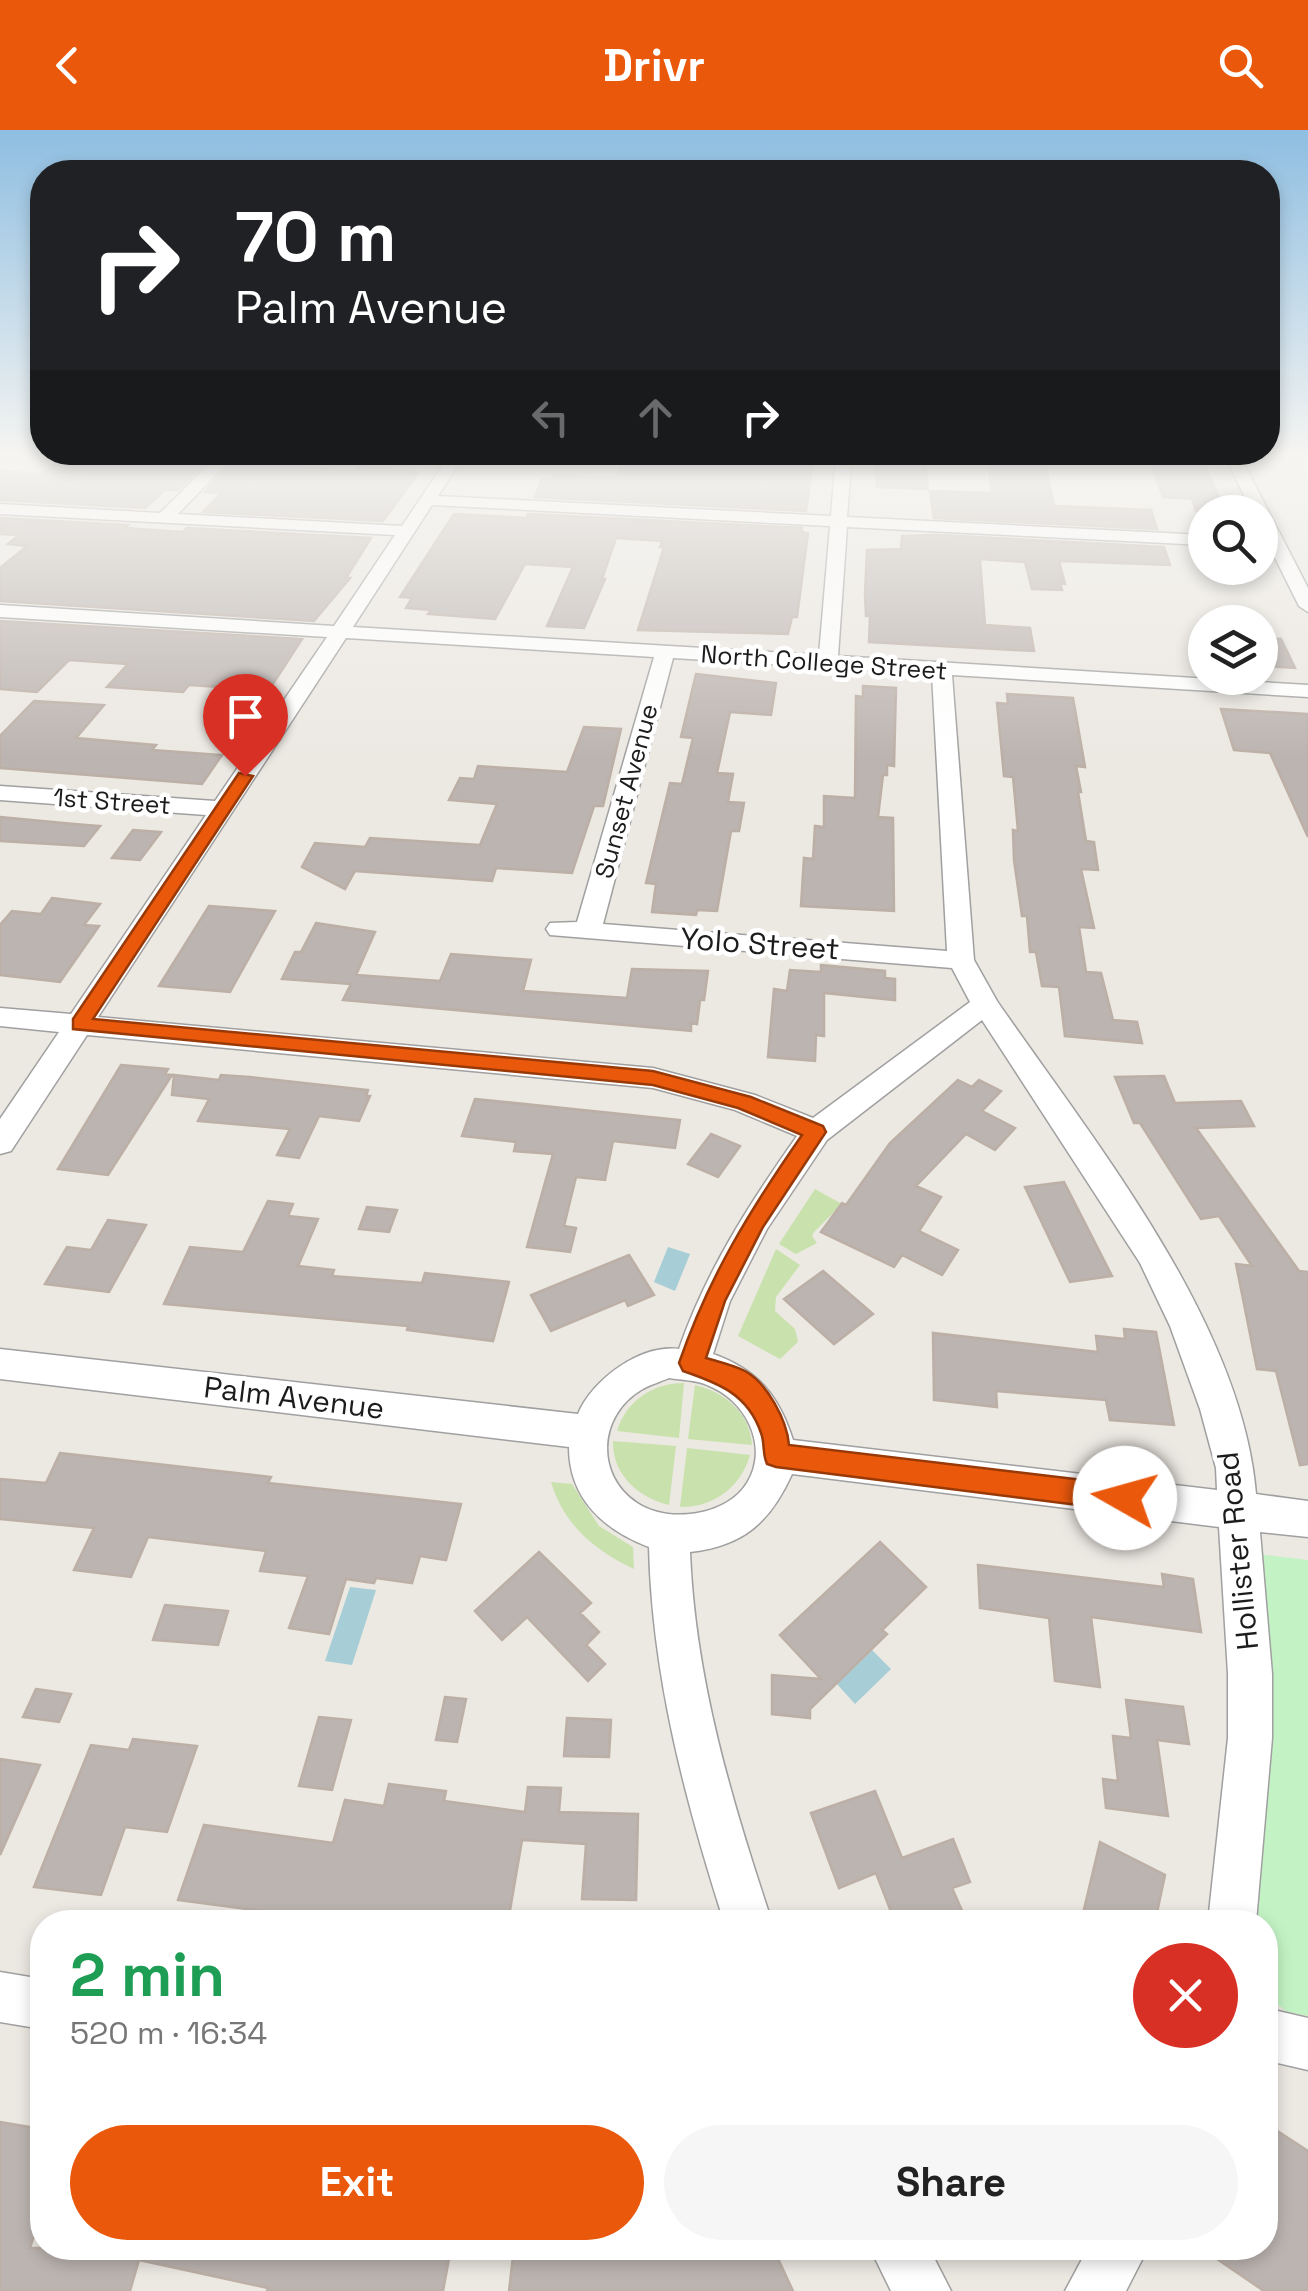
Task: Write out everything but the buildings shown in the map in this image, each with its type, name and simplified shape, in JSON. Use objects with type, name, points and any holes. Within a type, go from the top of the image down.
[{"type":"street","points":[[0,1143],[391,555]]},
{"type":"street","points":[[828,662],[836,555]]},
{"type":"street","points":[[1278,559],[1308,606]]},
{"type":"street","name":"North College Street","points":[[0,611],[1308,691]]},
{"type":"street","name":"Sunset Avenue","points":[[588,930],[665,652]]},
{"type":"street","points":[[942,669],[961,960]]},
{"type":"street","name":"1st Street","points":[[0,793],[223,810]]},
{"type":"street","name":"Yolo Street","points":[[559,929],[961,960]]},
{"type":"street","name":"Hollister Road","points":[[961,960],[985,1004],[1162,1273],[1188,1326],[1219,1409],[1235,1468],[1250,1674],[1250,1738],[1233,1910]]},
{"type":"street","points":[[692,1363],[713,1301],[754,1222],[816,1132],[985,1004]]},
{"type":"street","points":[[0,1016],[653,1078],[744,1102],[816,1132]]},
{"type":"street","points":[[692,1363],[736,1379],[754,1394],[775,1433],[776,1455],[766,1488],[742,1515],[720,1527],[695,1533],[669,1533],[621,1514],[604,1498],[589,1466],[588,1432],[594,1412],[625,1379],[645,1368],[692,1363]]},
{"type":"street","name":"Palm Avenue","points":[[0,1364],[588,1432]]},
{"type":"street","points":[[776,1455],[1308,1520]]},
{"type":"street","points":[[669,1533],[672,1603],[690,1711],[722,1844],[744,1910]]},
{"type":"street","points":[[0,1997],[30,2002]]},
{"type":"street","points":[[1278,2037],[1308,2044]]},
{"type":"street","points":[[905,2260],[922,2291]]},
{"type":"street","points":[[1094,2291],[1113,2260]]},
{"type":"green space","points":[[815,1189],[842,1204],[814,1232],[817,1243],[796,1254],[779,1244]]},
{"type":"green space","points":[[776,1249],[800,1265],[776,1297],[775,1311],[795,1329],[798,1342],[780,1359],[738,1336]]},
{"type":"green space","points":[[684,1383],[679,1438],[617,1431],[627,1411],[642,1396],[662,1386]]},
{"type":"green space","points":[[695,1385],[734,1406],[746,1423],[752,1445],[688,1439]]},
{"type":"green space","points":[[613,1441],[676,1446],[669,1505],[647,1497],[629,1483],[617,1464]]},
{"type":"green space","points":[[687,1448],[750,1455],[740,1477],[724,1493],[704,1504],[680,1507]]},
{"type":"green space","points":[[551,1482],[572,1484],[599,1526],[633,1547],[634,1569],[582,1534],[564,1511]]},
{"type":"green space","points":[[1256,1554],[1308,1560],[1308,2016],[1287,2012],[1278,2005],[1278,1910],[1249,1910],[1253,1886]]},
{"type":"water","points":[[668,1247],[690,1254],[675,1291],[654,1282]]},
{"type":"water","points":[[350,1587],[376,1590],[352,1665],[325,1661]]},
{"type":"water","points":[[872,1650],[891,1669],[855,1704],[837,1684]]},
{"type":"route","points":[[245,776],[80,1024],[653,1078],[744,1102],[816,1132],[754,1222],[713,1301],[692,1363],[736,1379],[754,1394],[775,1433],[776,1455],[1125,1498]]}]
